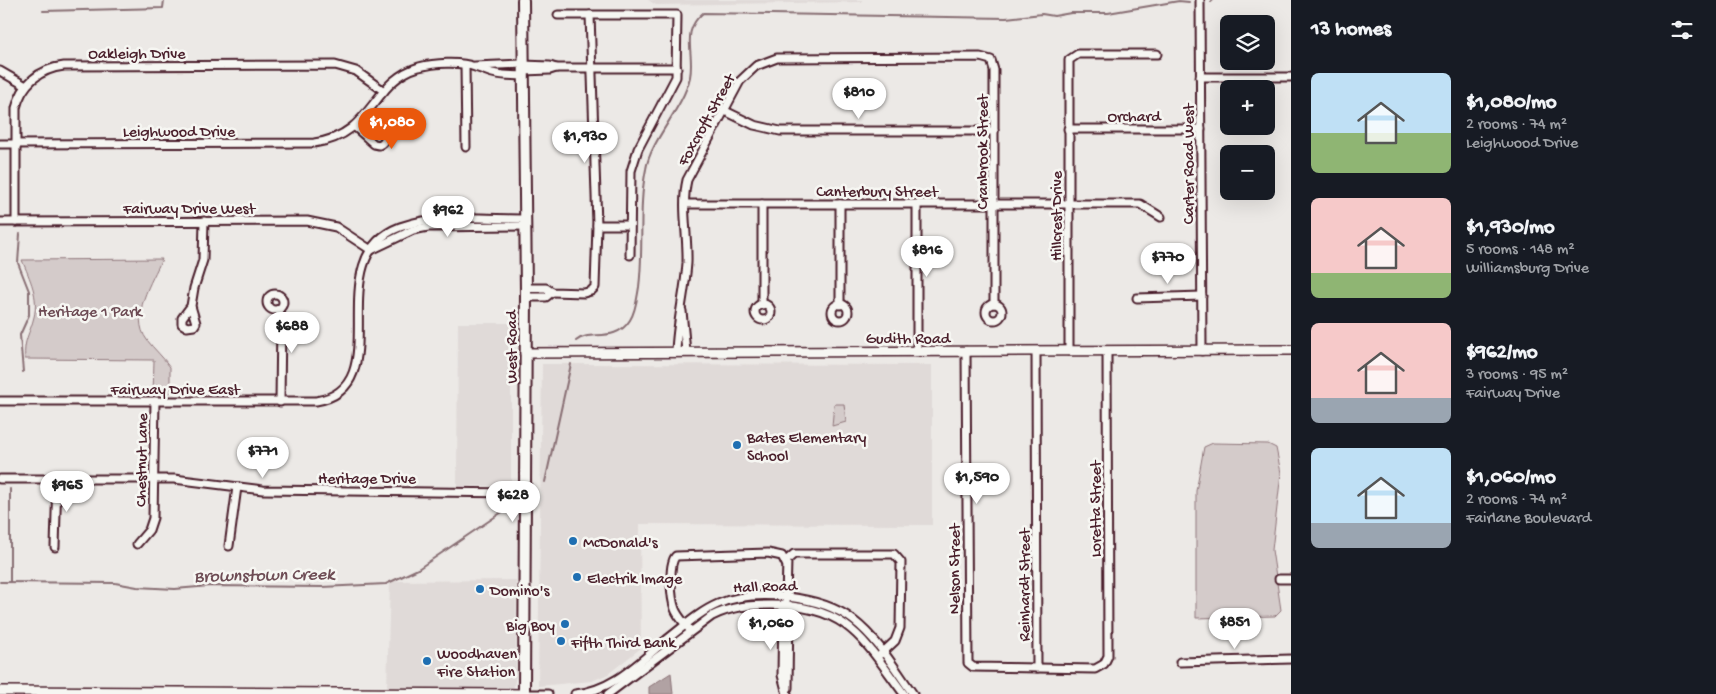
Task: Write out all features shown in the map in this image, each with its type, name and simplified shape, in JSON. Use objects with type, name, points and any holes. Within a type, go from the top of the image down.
[{"type":"main road","name":"West Road","points":[[523,0],[526,292],[524,694]]},
{"type":"street","name":"Carter Road West","points":[[1200,3],[1202,351]]},
{"type":"street","points":[[526,292],[546,288],[552,292],[587,292],[594,289],[597,225],[595,116],[591,68],[590,14]]},
{"type":"street","points":[[558,15],[677,15],[677,68],[674,81],[634,160],[630,182],[630,255]]},
{"type":"street","name":"Hillcrest Drive","points":[[1069,351],[1068,63],[1074,55],[1157,54]]},
{"type":"street","name":"Foxcroft Street","points":[[681,352],[681,308],[686,262],[685,188],[689,175],[723,110],[744,75],[756,66],[777,58],[980,57],[991,60]]},
{"type":"street","name":"Cranbrook Street","points":[[991,60],[994,70],[994,304]]},
{"type":"street","name":"Oakleigh Drive","points":[[16,222],[16,108],[26,86],[43,72],[64,66],[324,65],[339,66],[356,71],[384,91]]},
{"type":"street","name":"Leighwood Drive","points":[[0,144],[314,143],[333,139],[355,126],[398,77],[416,68],[437,65],[465,65],[523,69]]},
{"type":"street","points":[[465,65],[466,147]]},
{"type":"street","name":"Leighwood Drive","points":[[474,66],[495,74],[523,69]]},
{"type":"street","points":[[523,69],[550,66],[556,68],[677,68]]},
{"type":"street","points":[[0,71],[26,86]]},
{"type":"street","points":[[1200,77],[1291,78]]},
{"type":"street","points":[[723,110],[754,125],[780,131],[994,131]]},
{"type":"street","points":[[355,126],[374,144],[380,145],[384,143],[385,133],[366,115]]},
{"type":"street","name":"Orchard","points":[[1068,129],[1201,129]]},
{"type":"street","name":"Canterbury Street","points":[[686,204],[1140,204],[1161,217]]},
{"type":"street","points":[[762,204],[762,305]]},
{"type":"street","points":[[840,204],[840,304]]},
{"type":"street","points":[[917,204],[917,352]]},
{"type":"street","points":[[191,306],[204,256],[204,221]]},
{"type":"street","name":"Fairway Drive West","points":[[0,222],[317,222],[343,230],[371,250]]},
{"type":"street","points":[[371,250],[413,230],[428,227],[454,223],[525,222]]},
{"type":"street","points":[[597,225],[630,225]]},
{"type":"street","name":"Fairway Drive East","points":[[0,401],[280,402],[323,400],[346,387],[354,374],[358,360],[358,281],[363,264],[371,250]]},
{"type":"street","points":[[1137,298],[1202,296]]},
{"type":"street","points":[[279,309],[281,320],[280,402]]},
{"type":"street","name":"Gudith Road","points":[[526,353],[1291,350]]},
{"type":"street","name":"Nelson Street","points":[[966,351],[967,661],[969,665],[1038,668]]},
{"type":"street","name":"Reinhardt Street","points":[[1036,351],[1038,668]]},
{"type":"street","name":"Loretta Street","points":[[1038,668],[1095,669],[1107,661],[1109,650],[1107,351]]},
{"type":"street","name":"Chestnut Lane","points":[[137,544],[149,530],[153,518],[155,401]]},
{"type":"street","name":"Heritage Drive","points":[[0,479],[155,479],[185,480],[263,490],[525,493]]},
{"type":"street","points":[[55,547],[57,479]]},
{"type":"street","points":[[229,546],[236,487]]},
{"type":"street","points":[[688,628],[678,615],[673,600],[672,563],[676,556],[768,553],[782,556],[786,564]]},
{"type":"street","points":[[787,694],[782,675],[786,564],[789,557],[801,553],[842,555],[892,553],[897,555],[901,562],[900,628],[895,641],[877,658]]},
{"type":"street","points":[[1279,579],[1291,579]]},
{"type":"street","name":"Hall Road","points":[[608,694],[709,609],[728,600],[747,597],[814,609],[837,618],[858,634],[904,694]]},
{"type":"street","name":"Hall Road","points":[[786,603],[814,601],[842,612],[864,629],[913,694]]},
{"type":"street","points":[[1180,662],[1291,659]]},
{"type":"street","name":"Hall Road","points":[[580,694],[626,677]]},
{"type":"street","points":[[0,692],[548,694]]},
{"type":"shaded area","points":[[648,0],[862,0],[862,2],[656,5]]},
{"type":"shaded area","points":[[458,323],[511,323],[511,486],[457,486]]},
{"type":"shaded area","name":"Bates Elementary School","points":[[542,364],[932,365],[932,525],[640,524],[641,648],[608,674],[592,681],[538,686]]},
{"type":"shaded area","points":[[516,580],[516,676],[513,690],[387,690],[390,581]]},
{"type":"shaded area","points":[[671,673],[673,694],[649,694],[649,687]]},
{"type":"green space","name":"Heritage 1 Park","points":[[162,259],[144,299],[140,320],[142,331],[147,340],[170,367],[170,393],[153,395],[154,360],[25,359],[27,337],[34,317],[35,295],[22,260]]},
{"type":"green space","points":[[834,404],[844,404],[846,422],[832,426]]},
{"type":"green space","points":[[1213,443],[1268,444],[1276,448],[1281,473],[1272,550],[1281,610],[1275,616],[1196,618],[1196,491],[1204,447]]},
{"type":"waterway","points":[[43,11],[163,8],[164,0]]},
{"type":"waterway","name":"Brownstown Creek","points":[[576,341],[588,336],[617,332],[624,327],[634,313],[638,296],[642,198],[646,169],[654,146],[681,101],[686,89],[691,68],[690,35],[696,20],[703,13],[1006,18],[1042,14],[1054,16],[1071,13],[1108,13],[1179,1],[1189,2]]},
{"type":"waterway","points":[[20,234],[18,263],[29,291],[29,315],[20,335],[23,372]]},
{"type":"waterway","name":"Brownstown Creek","points":[[545,482],[571,364]]},
{"type":"waterway","points":[[10,489],[10,582]]},
{"type":"waterway","name":"Brownstown Creek","points":[[0,582],[115,583],[137,587],[175,589],[210,586],[322,587],[386,584],[418,569],[508,508]]},
{"type":"place","name":"Bates Elementary School","points":[[737,445]]},
{"type":"place","name":"McDonald's","points":[[573,541]]},
{"type":"place","name":"Electrik Image","points":[[577,577]]},
{"type":"place","name":"Domino's","points":[[480,589]]},
{"type":"place","name":"Big Boy","points":[[565,624]]},
{"type":"place","name":"Fifth Third Bank","points":[[561,641]]},
{"type":"place","name":"Woodhaven Fire Station","points":[[427,661]]}]
